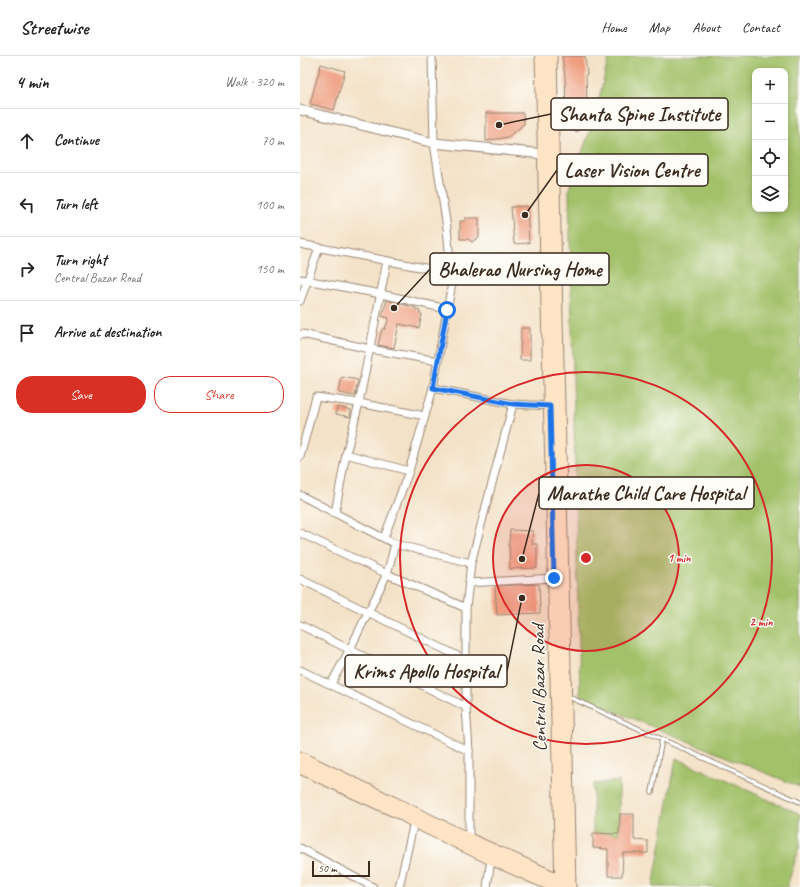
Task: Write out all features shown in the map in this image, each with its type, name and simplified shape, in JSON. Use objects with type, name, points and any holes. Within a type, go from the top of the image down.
[{"type":"main road","name":"Central Bazar Road","points":[[541,56],[548,154],[566,695],[566,886]]},
{"type":"main road","name":"Central Bazar Road","points":[[551,56],[548,154],[550,406],[554,578],[566,886]]},
{"type":"main road","points":[[300,757],[566,886]]},
{"type":"main road","points":[[300,768],[401,814],[414,822],[491,859],[566,886]]},
{"type":"street","points":[[384,538],[409,471],[433,388],[452,283],[447,228],[434,143],[432,56]]},
{"type":"street","points":[[300,110],[434,143],[548,154]]},
{"type":"street","points":[[300,244],[451,273]]},
{"type":"street","points":[[300,301],[304,280],[318,248]]},
{"type":"street","points":[[335,513],[346,454],[359,403],[387,261]]},
{"type":"street","points":[[304,280],[380,294],[447,310]]},
{"type":"street","points":[[300,335],[302,334],[370,349],[438,361]]},
{"type":"street","points":[[433,388],[513,404],[550,406]]},
{"type":"street","points":[[300,457],[316,397],[359,403],[425,416]]},
{"type":"street","points":[[469,838],[469,751],[466,707],[466,608],[468,583],[471,563],[513,404]]},
{"type":"street","points":[[346,454],[409,471]]},
{"type":"street","points":[[300,496],[395,544],[471,563]]},
{"type":"street","points":[[300,533],[387,574],[466,608]]},
{"type":"street","points":[[331,684],[387,574],[395,544]]},
{"type":"street","points":[[468,583],[554,578]]},
{"type":"street","points":[[300,579],[466,660]]},
{"type":"street","points":[[300,625],[466,707]]},
{"type":"street","points":[[300,670],[469,751]]},
{"type":"street","points":[[400,887],[414,822]]},
{"type":"street","points":[[300,848],[373,887]]},
{"type":"street","points":[[487,887],[491,859]]},
{"type":"lane","points":[[566,695],[800,802]]},
{"type":"lane","points":[[652,792],[662,739]]},
{"type":"green space","points":[[609,56],[800,56],[800,787],[580,697],[569,189],[595,116]]},
{"type":"green space","points":[[676,758],[800,814],[800,845],[787,887],[653,887]]},
{"type":"green space","points":[[619,781],[619,834],[593,833],[593,784]]},
{"type":"building","points":[[562,56],[585,56],[587,101],[583,101],[584,115],[578,132],[569,129],[564,118],[563,110],[566,110],[565,76]]},
{"type":"building","points":[[321,64],[345,71],[334,110],[310,104]]},
{"type":"building","points":[[486,113],[523,113],[524,124],[508,137],[486,141]]},
{"type":"building","points":[[527,206],[529,243],[514,244],[511,207]]},
{"type":"building","points":[[465,218],[479,218],[479,237],[472,242],[468,239],[460,239],[460,221],[465,221]]},
{"type":"building","points":[[387,300],[416,308],[416,310],[420,311],[419,313],[422,314],[419,328],[399,324],[394,348],[378,345],[382,329],[385,329],[389,318],[382,316]]},
{"type":"building","points":[[521,328],[530,328],[530,360],[520,360]]},
{"type":"building","points":[[342,377],[358,380],[355,396],[339,393]]},
{"type":"building","points":[[337,407],[351,410],[350,417],[336,414]]},
{"type":"building","points":[[510,530],[533,531],[532,544],[537,544],[537,568],[510,569]]},
{"type":"building","points":[[539,584],[540,613],[497,615],[495,586]]},
{"type":"building","points":[[620,814],[634,814],[634,840],[648,841],[648,853],[623,853],[622,876],[608,876],[608,849],[593,848],[593,833],[619,834]]},
{"type":"place","name":"Shanta Spine Institute","points":[[499,125]]},
{"type":"place","name":"Laser Vision Centre","points":[[525,215]]},
{"type":"place","name":"Bhalerao Nursing Home","points":[[394,308]]},
{"type":"place","name":"Marathe Child Care Hospital","points":[[522,559]]},
{"type":"place","name":"Krims Apollo Hospital","points":[[522,598]]},
{"type":"route","points":[[447,310],[433,388],[513,404],[550,406],[554,578]]}]
